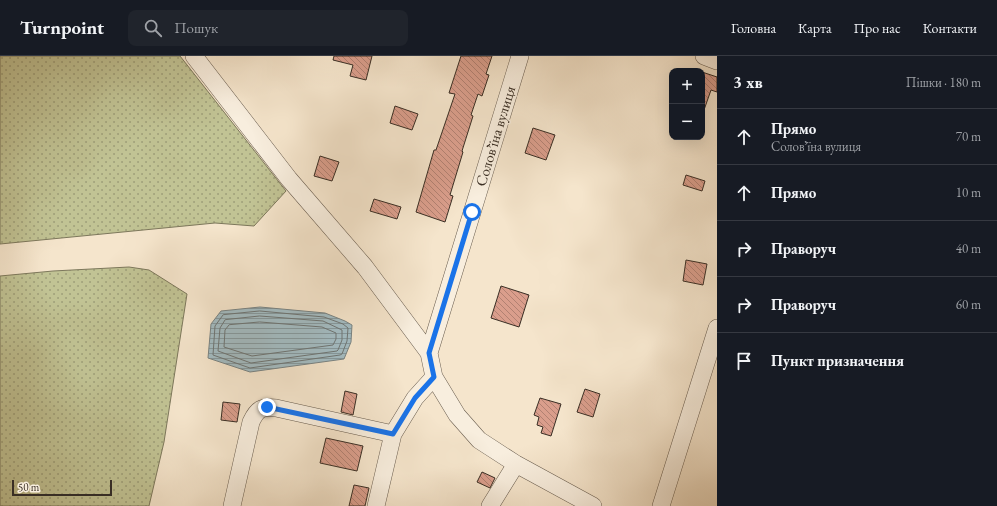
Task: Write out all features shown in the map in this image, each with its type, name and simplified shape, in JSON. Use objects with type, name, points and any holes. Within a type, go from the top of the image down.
[{"type":"street","points":[[194,56],[289,179],[365,267],[429,353],[434,377],[458,415],[480,440],[516,464],[593,506]]},
{"type":"street","name":"Соловʼїна вулиця","points":[[429,353],[520,56]]},
{"type":"street","points":[[704,56],[717,61]]},
{"type":"street","points":[[661,506],[717,328]]},
{"type":"street","points":[[376,506],[393,434],[415,398],[434,377]]},
{"type":"street","points":[[232,506],[251,422],[254,415],[259,410],[267,407],[276,408],[393,434]]},
{"type":"street","points":[[490,506],[516,464]]},
{"type":"green space","points":[[0,56],[180,56],[286,191],[254,226],[215,223],[0,244]]},
{"type":"green space","points":[[129,267],[149,270],[187,294],[164,442],[149,506],[0,506],[0,276],[53,271]]},
{"type":"water","points":[[260,307],[325,313],[352,325],[351,342],[344,359],[250,372],[208,358],[211,324],[221,311]]},
{"type":"building","points":[[334,56],[372,56],[366,80],[350,76],[353,65],[333,60]]},
{"type":"building","points":[[461,56],[492,56],[486,74],[489,75],[482,96],[478,94],[471,115],[473,116],[450,195],[453,196],[445,222],[416,212],[434,150],[436,150],[455,94],[449,93]]},
{"type":"building","points":[[705,73],[717,77],[717,92],[711,90],[705,107]]},
{"type":"building","points":[[395,106],[418,114],[412,130],[390,123]]},
{"type":"building","points":[[533,128],[555,135],[546,160],[525,153]]},
{"type":"building","points":[[320,156],[339,162],[332,181],[314,176]]},
{"type":"building","points":[[686,175],[705,181],[702,191],[683,185]]},
{"type":"building","points":[[374,199],[401,207],[397,219],[370,211]]},
{"type":"building","points":[[686,260],[707,264],[703,285],[683,281]]},
{"type":"building","points":[[501,286],[529,295],[519,327],[491,318]]},
{"type":"building","points":[[585,389],[600,394],[593,417],[577,412]]},
{"type":"building","points":[[345,391],[357,394],[353,415],[341,412]]},
{"type":"building","points":[[540,398],[561,404],[551,436],[541,433],[543,427],[537,425],[539,417],[534,415]]},
{"type":"building","points":[[223,402],[240,404],[237,422],[221,420]]},
{"type":"building","points":[[326,438],[363,446],[357,471],[320,463]]},
{"type":"building","points":[[482,472],[495,478],[490,488],[477,482]]},
{"type":"building","points":[[354,485],[369,488],[365,506],[349,506]]},
{"type":"route","points":[[267,407],[393,434],[415,398],[434,377],[429,353],[472,212]]}]
